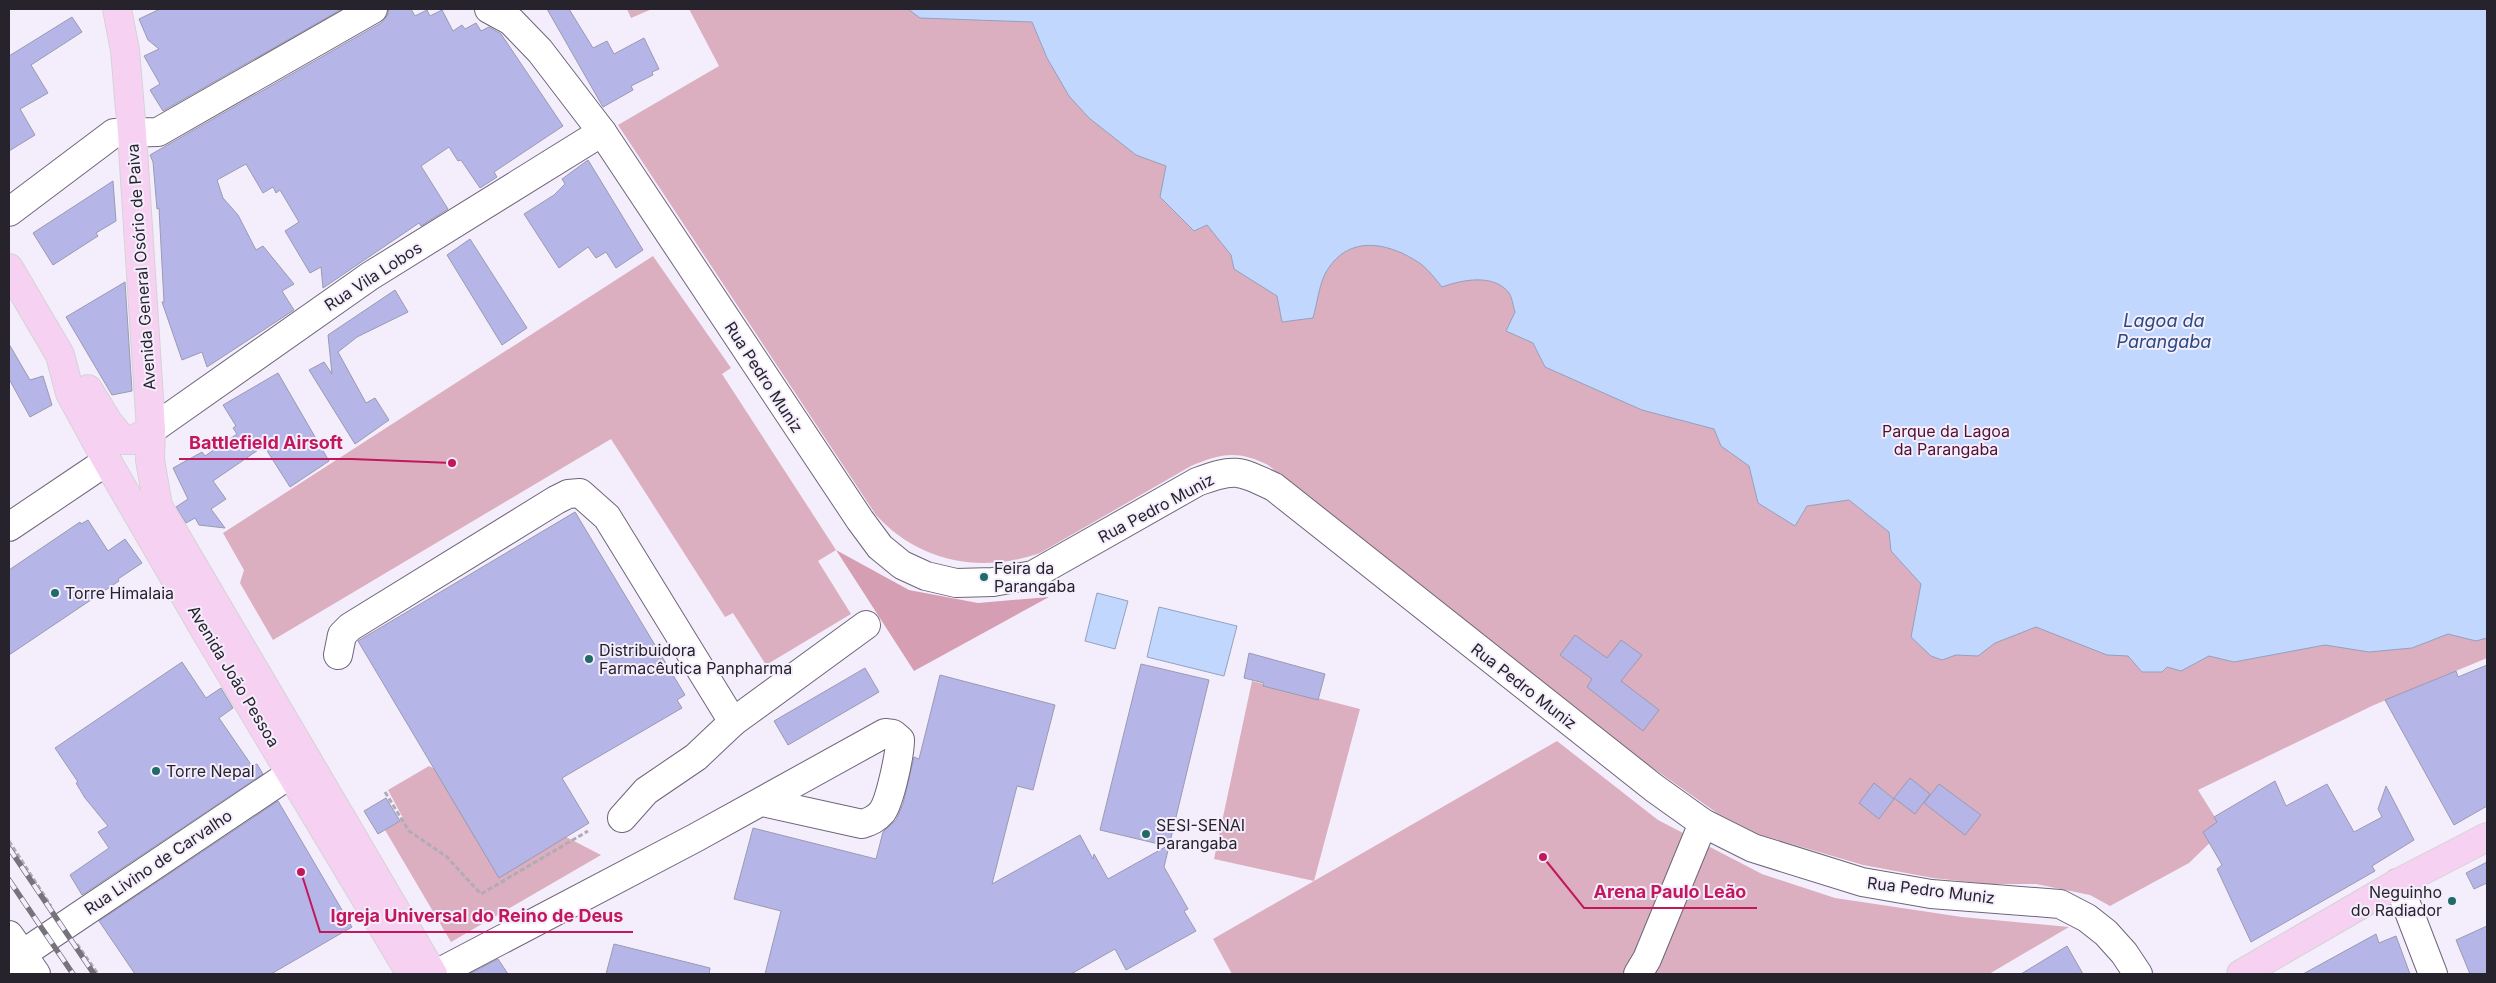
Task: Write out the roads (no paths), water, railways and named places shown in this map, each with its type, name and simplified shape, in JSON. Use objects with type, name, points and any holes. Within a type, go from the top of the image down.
[{"type":"main road","name":"Avenida General Osório de Paiva","points":[[117,9],[125,50],[132,132],[151,430],[150,460],[158,506],[167,523]]},
{"type":"main road","name":"Avenida João Pessoa","points":[[9,268],[60,355],[70,393],[107,461],[215,647],[300,767],[434,974]]},
{"type":"main road","points":[[60,355],[85,382],[108,422],[123,440],[133,440],[151,430]]},
{"type":"main road","name":"Avenida João Pessoa","points":[[167,523],[411,974]]},
{"type":"main road","points":[[2241,974],[2398,883],[2487,837]]},
{"type":"street","points":[[9,212],[114,133],[158,132],[373,9]]},
{"type":"street","name":"Rua Pedro Muniz","points":[[501,11],[540,51],[602,132],[860,520],[880,547],[902,565],[926,576],[956,583],[993,582],[1033,575],[1197,482],[1226,471],[1247,475],[1274,487],[1654,788],[1704,823],[1753,848],[1862,882],[1931,894],[2060,904],[2087,918],[2106,932],[2124,952],[2138,974]]},
{"type":"street","name":"Rua Vila Lobos","points":[[151,430],[370,276],[602,132]]},
{"type":"street","points":[[9,528],[107,461]]},
{"type":"street","points":[[338,655],[342,635],[350,626],[556,500],[568,494],[580,493],[606,517],[733,722]]},
{"type":"street","points":[[622,818],[646,791],[696,757],[733,722],[866,625]]},
{"type":"street","points":[[434,974],[762,802],[884,733],[893,734],[900,740],[900,753],[883,810],[874,820],[862,824],[762,802]]},
{"type":"street","name":"Rua Livino de Carvalho","points":[[19,957],[300,767]]},
{"type":"street","points":[[1638,974],[1647,959],[1704,823]]},
{"type":"street","points":[[2398,883],[2433,974]]},
{"type":"water","name":"Lagoa da Parangaba","points":[[908,9],[2487,9],[2487,638],[2476,641],[2448,634],[2412,648],[2369,652],[2325,645],[2234,662],[2209,656],[2181,671],[2167,667],[2162,672],[2142,672],[2128,656],[2107,655],[2036,627],[1995,643],[1978,656],[1956,655],[1942,660],[1931,656],[1911,637],[1921,584],[1891,551],[1889,532],[1849,500],[1807,506],[1795,526],[1758,503],[1749,466],[1721,446],[1714,429],[1642,410],[1545,367],[1533,343],[1506,331],[1515,312],[1510,295],[1503,287],[1486,280],[1477,280],[1458,282],[1442,287],[1421,264],[1409,256],[1396,251],[1369,245],[1345,252],[1334,261],[1325,274],[1313,318],[1282,322],[1277,296],[1234,269],[1231,255],[1207,225],[1194,231],[1160,197],[1166,166],[1136,155],[1089,118],[1069,96],[1047,58],[1032,22],[920,18]]},
{"type":"water","points":[[1097,593],[1128,601],[1115,649],[1085,641]]},
{"type":"water","points":[[1159,607],[1237,626],[1224,676],[1147,657]]},
{"type":"railway","points":[[9,848],[94,974]]},
{"type":"railway","points":[[9,880],[73,974]]},
{"type":"place","name":"Battlefield Airsoft","points":[[452,463]]},
{"type":"place","name":"Feira da Parangaba","points":[[984,577]]},
{"type":"place","name":"Torre Himalaia","points":[[55,593]]},
{"type":"place","name":"Distribuidora Farmacêutica Panpharma","points":[[589,659]]},
{"type":"place","name":"Torre Nepal","points":[[156,771]]},
{"type":"place","name":"SESI-SENAI Parangaba","points":[[1146,834]]},
{"type":"place","name":"Arena Paulo Leão","points":[[1543,857]]},
{"type":"place","name":"Igreja Universal do Reino de Deus","points":[[301,872]]},
{"type":"place","name":"Neguinho do Radiador","points":[[2452,901]]},
{"type":"park label","name":"Parque da Lagoa da Parangaba","points":[[1946,440]]}]
